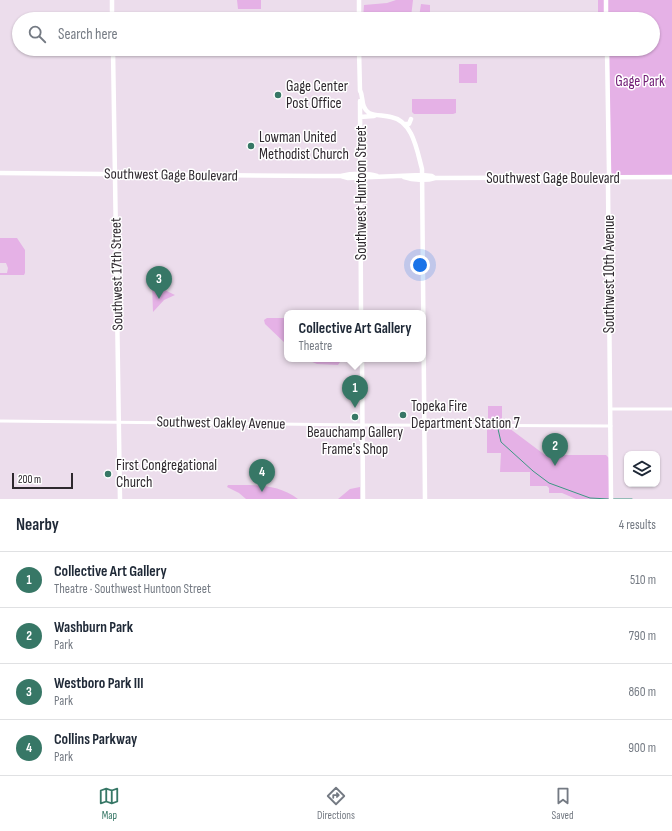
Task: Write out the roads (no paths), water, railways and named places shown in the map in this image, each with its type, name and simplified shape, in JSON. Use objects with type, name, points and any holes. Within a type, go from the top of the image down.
[{"type":"main road","points":[[112,0],[112,12]]},
{"type":"main road","points":[[359,0],[359,12]]},
{"type":"main road","points":[[606,0],[606,12]]},
{"type":"main road","name":"Southwest 17th Street","points":[[113,56],[120,499]]},
{"type":"main road","name":"Southwest Huntoon Street","points":[[359,56],[361,310]]},
{"type":"main road","name":"Southwest 10th Avenue","points":[[607,56],[611,497]]},
{"type":"main road","points":[[360,90],[362,105],[365,110],[373,115],[395,118],[404,124],[412,138],[419,157],[422,177],[423,310]]},
{"type":"main road","points":[[360,117],[386,116]]},
{"type":"main road","points":[[404,124],[409,124],[411,119]]},
{"type":"main road","name":"Southwest Gage Boulevard","points":[[0,173],[341,176],[348,178],[361,176],[372,178],[403,177],[409,175],[422,177],[432,176],[435,178],[672,178]]},
{"type":"main road","points":[[362,362],[363,499]]},
{"type":"main road","points":[[423,362],[425,499]]},
{"type":"street","points":[[610,409],[672,409]]},
{"type":"street","name":"Southwest Oakley Avenue","points":[[0,422],[610,426]]},
{"type":"waterway","points":[[498,429],[501,442],[533,471],[549,483],[590,498],[609,499]]},
{"type":"waterway","points":[[612,499],[632,499]]},
{"type":"place","name":"Gage Center Post Office","points":[[278,95]]},
{"type":"place","name":"Lowman United Methodist Church","points":[[251,146]]},
{"type":"place","name":"Westboro Park III","points":[[159,299]]},
{"type":"place","name":"Collective Art Gallery","points":[[355,408]]},
{"type":"place","name":"Topeka Fire Department Station 7","points":[[403,415]]},
{"type":"place","name":"Beauchamp Gallery Frame's Shop","points":[[355,417]]},
{"type":"place","name":"Washburn Park","points":[[555,466]]},
{"type":"place","name":"First Congregational Church","points":[[108,474]]},
{"type":"place","name":"Collins Parkway","points":[[262,492]]},
{"type":"park label","name":"Gage Park","points":[[640,81]]}]
